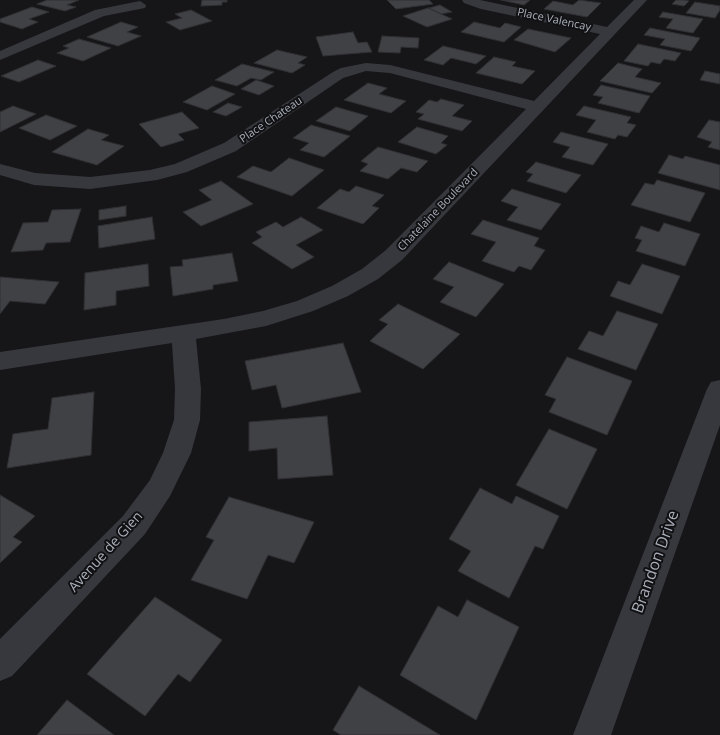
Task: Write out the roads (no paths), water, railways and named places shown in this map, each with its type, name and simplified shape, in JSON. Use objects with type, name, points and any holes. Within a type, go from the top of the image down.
[{"type":"street","name":"Place Valencay","points":[[468,0],[481,5],[611,32]]},
{"type":"street","name":"Chatelaine Boulevard","points":[[0,361],[183,334],[266,318],[297,309],[340,291],[370,274],[394,255],[641,0]]},
{"type":"street","points":[[0,56],[100,13],[140,5]]},
{"type":"street","name":"Place Chateau","points":[[0,170],[34,180],[90,183],[150,176],[181,168],[230,148],[338,75],[346,71],[366,67],[390,69],[538,107]]},
{"type":"street","name":"Avenue de Gien","points":[[0,664],[134,525],[160,488],[177,453],[187,420],[188,389],[183,334]]},
{"type":"street","name":"Brandon Drive","points":[[592,735],[720,389]]}]
